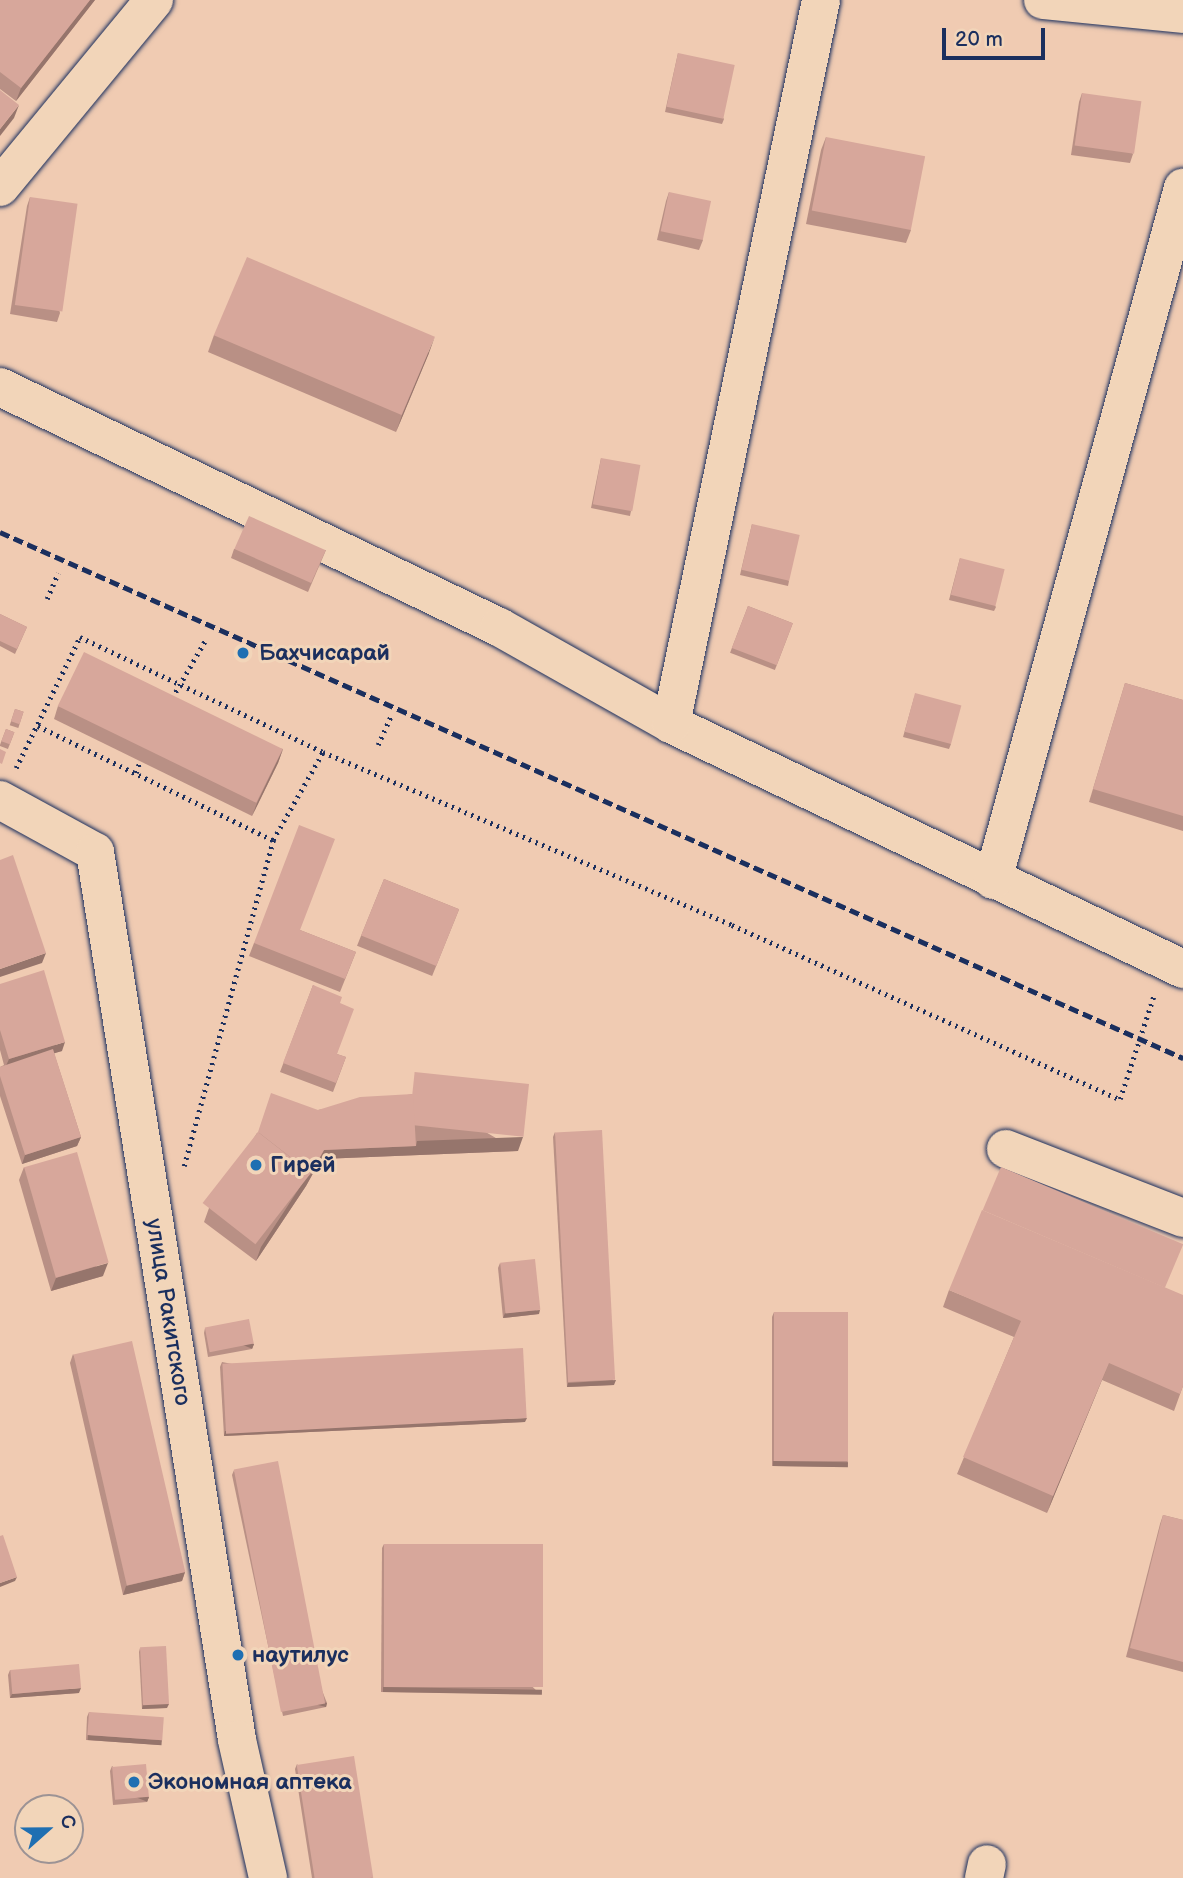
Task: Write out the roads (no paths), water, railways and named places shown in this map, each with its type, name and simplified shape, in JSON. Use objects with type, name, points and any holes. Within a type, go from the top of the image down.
[{"type":"street","points":[[0,187],[154,0]]},
{"type":"street","points":[[671,724],[821,0]]},
{"type":"street","points":[[1043,0],[1183,14]]},
{"type":"street","points":[[993,880],[1183,188]]},
{"type":"street","points":[[0,387],[499,627],[671,724],[993,880],[1174,964]]},
{"type":"street","name":"улица Ракитского","points":[[6,788],[95,852],[234,1727],[264,1871]]},
{"type":"street","points":[[1006,1149],[1183,1218]]},
{"type":"railway","points":[[0,532],[1183,1058]]},
{"type":"place","name":"Бахчисарай","points":[[243,653]]},
{"type":"place","name":"Гирей","points":[[256,1165]]},
{"type":"place","name":"наутилус","points":[[238,1655]]},
{"type":"place","name":"Экономная аптека","points":[[134,1782]]}]
